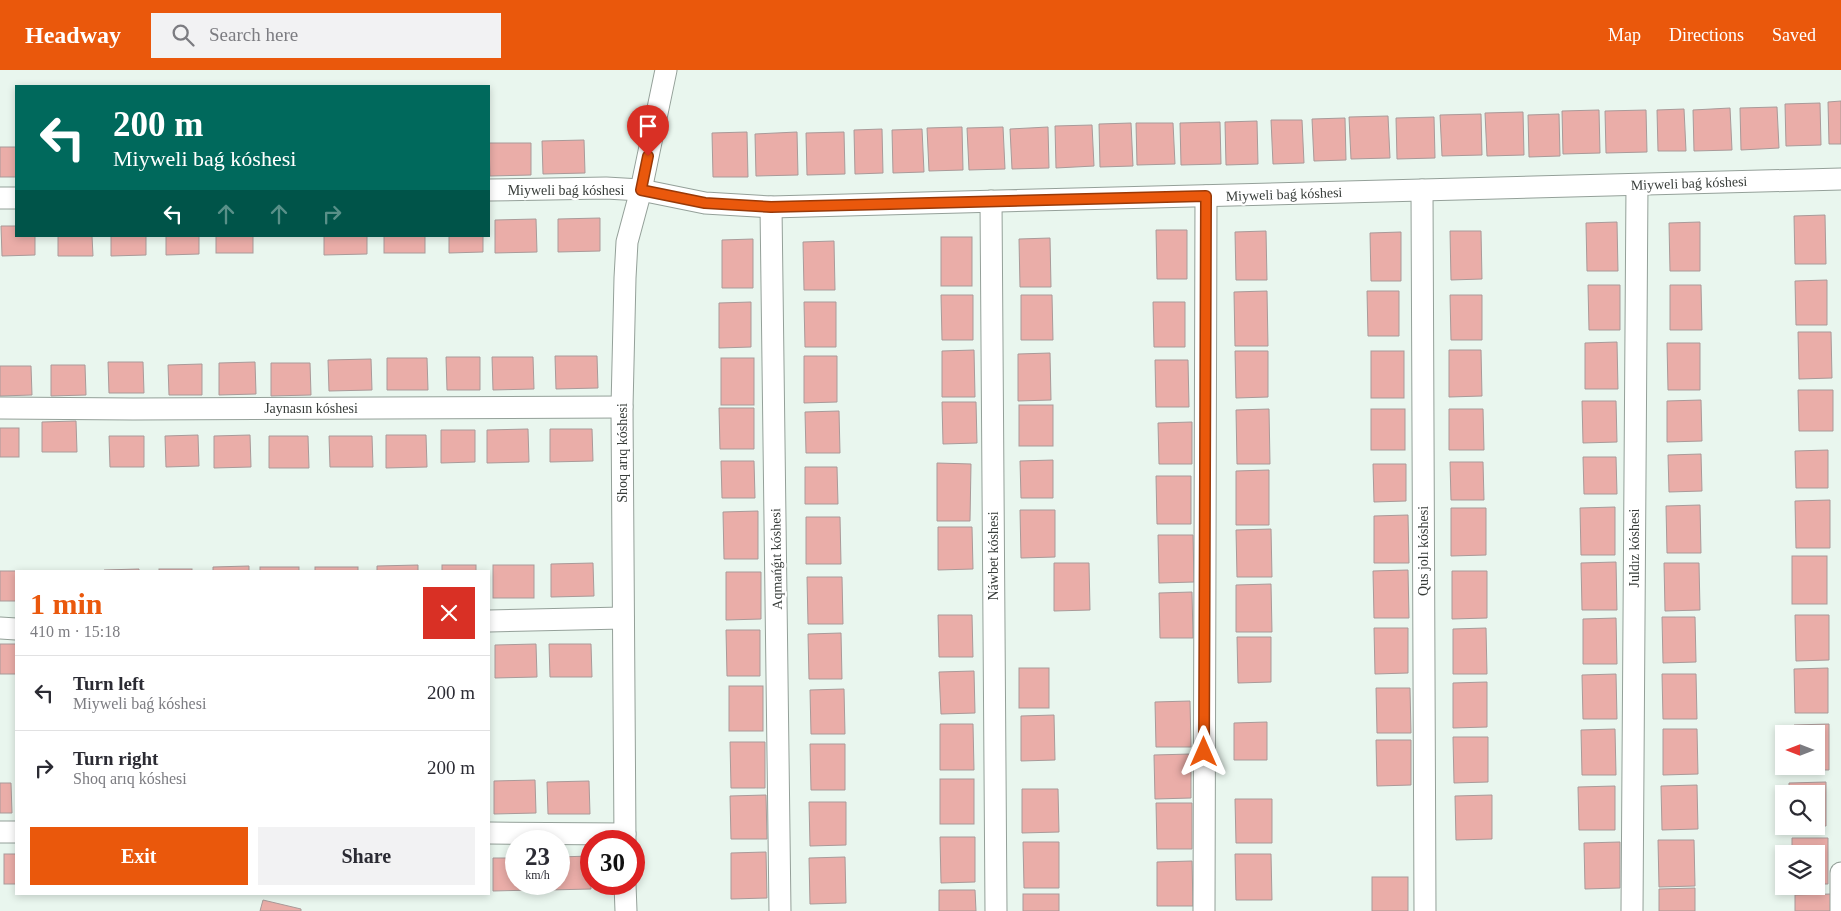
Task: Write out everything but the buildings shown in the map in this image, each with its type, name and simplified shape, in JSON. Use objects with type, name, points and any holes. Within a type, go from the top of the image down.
[{"type":"street","name":"Shoq arıq kóshesi","points":[[625,830],[622,407],[625,278],[628,242],[666,70]]},
{"type":"street","name":"Miyweli baǵ kóshesi","points":[[490,190],[606,188],[641,190],[705,203],[771,207],[1841,179]]},
{"type":"street","name":"Juldız kóshesi","points":[[1632,911],[1637,185]]},
{"type":"street","name":"Qus jolı kóshesi","points":[[1422,190],[1425,911]]},
{"type":"street","points":[[1204,911],[1206,196]]},
{"type":"street","points":[[0,198],[15,198]]},
{"type":"street","name":"Náwbet kóshesi","points":[[991,201],[996,911]]},
{"type":"street","name":"Aqmańǵıt kóshesi","points":[[771,207],[780,911]]},
{"type":"street","name":"Jaynasın kóshesi","points":[[0,408],[622,407]]},
{"type":"street","points":[[490,621],[623,618]]},
{"type":"street","points":[[0,628],[15,629]]},
{"type":"street","points":[[0,832],[15,832]]},
{"type":"street","points":[[490,833],[580,836]]},
{"type":"street","points":[[1840,911],[1841,873]]},
{"type":"street","points":[[625,895],[626,911]]},
{"type":"route","points":[[648,156],[641,190],[705,203],[771,207],[1206,196],[1204,752]]}]
